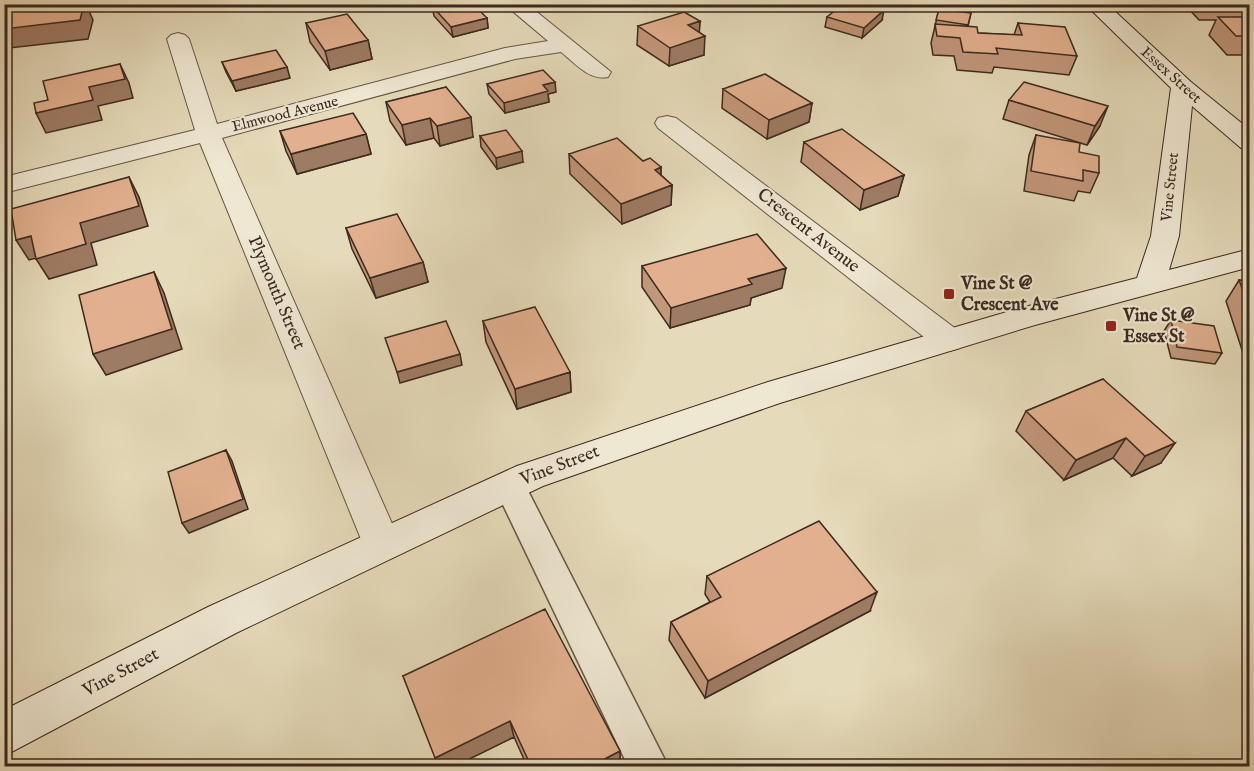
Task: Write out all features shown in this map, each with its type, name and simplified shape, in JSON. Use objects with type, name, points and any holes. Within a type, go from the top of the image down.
[{"type":"street","points":[[514,4],[600,72]]},
{"type":"street","name":"Essex Street","points":[[1095,4],[1183,87],[1250,143]]},
{"type":"street","name":"Plymouth Street","points":[[178,39],[208,133],[381,544]]},
{"type":"street","name":"Elmwood Avenue","points":[[4,184],[319,106],[513,52],[565,45]]},
{"type":"street","name":"Vine Street","points":[[1150,284],[1165,236],[1183,87]]},
{"type":"street","name":"Crescent Avenue","points":[[667,123],[949,340]]},
{"type":"street","name":"Vine Street","points":[[4,734],[222,620],[381,544],[510,486],[688,420],[1028,316],[1250,258]]},
{"type":"lane","points":[[510,486],[648,766]]},
{"type":"building","points":[[59,4],[84,4],[80,20],[4,29],[4,16],[7,10]]},
{"type":"building","points":[[473,4],[487,18],[451,27],[432,6]]},
{"type":"building","points":[[843,4],[864,4],[884,10],[864,28],[827,17]]},
{"type":"building","points":[[1198,4],[1250,4],[1250,7],[1247,7],[1250,11],[1204,10]]},
{"type":"building","points":[[939,9],[971,13],[968,25],[936,20]]},
{"type":"building","points":[[684,12],[700,21],[688,25],[705,36],[670,48],[638,26]]},
{"type":"building","points":[[347,14],[368,40],[325,51],[306,23]]},
{"type":"building","points":[[1218,17],[1250,17],[1250,36],[1236,36]]},
{"type":"building","points":[[1018,23],[1065,27],[1077,56],[996,48],[998,54],[963,52],[960,38],[937,36],[935,24],[977,27],[978,33],[1022,35]]},
{"type":"building","points":[[276,50],[287,67],[232,81],[222,62]]},
{"type":"building","points":[[120,64],[125,79],[89,87],[93,100],[36,113],[34,103],[48,100],[43,81]]},
{"type":"building","points":[[543,70],[555,82],[543,85],[548,91],[504,103],[487,84]]},
{"type":"building","points":[[765,74],[812,103],[769,120],[723,89]]},
{"type":"building","points":[[1024,82],[1108,106],[1095,126],[1009,100]]},
{"type":"building","points":[[446,87],[471,117],[437,126],[430,118],[402,125],[386,102]]},
{"type":"building","points":[[353,113],[366,134],[291,154],[280,131]]},
{"type":"building","points":[[842,129],[904,175],[864,190],[804,142]]},
{"type":"building","points":[[506,130],[522,151],[496,158],[480,136]]},
{"type":"building","points":[[1036,135],[1080,143],[1079,152],[1099,156],[1099,173],[1083,170],[1083,181],[1031,171]]},
{"type":"building","points":[[617,138],[643,161],[650,158],[661,167],[655,170],[672,185],[621,204],[569,154]]},
{"type":"building","points":[[129,177],[139,206],[80,223],[86,244],[36,259],[31,236],[16,240],[11,209]]},
{"type":"building","points":[[397,214],[423,262],[370,278],[346,228]]},
{"type":"building","points":[[757,234],[786,268],[748,279],[752,284],[671,308],[642,266]]},
{"type":"building","points":[[154,272],[172,329],[93,354],[79,295]]},
{"type":"building","points":[[1239,280],[1250,282],[1250,310]]},
{"type":"building","points":[[535,307],[570,372],[515,389],[483,321]]},
{"type":"building","points":[[1171,320],[1214,326],[1222,353],[1177,347]]},
{"type":"building","points":[[446,321],[460,354],[397,372],[385,338]]},
{"type":"building","points":[[1103,379],[1175,443],[1145,456],[1126,438],[1076,460],[1026,411]]},
{"type":"building","points":[[226,450],[243,499],[182,523],[168,472]]},
{"type":"building","points":[[819,521],[877,592],[708,681],[671,622],[721,597],[707,576]]},
{"type":"building","points":[[545,609],[620,751],[591,766],[531,766],[510,721],[435,758],[403,676]]},
{"type":"place","name":"Vine St @ Crescent Ave","points":[[949,294]]},
{"type":"place","name":"Vine St @ Essex St","points":[[1111,326]]}]
